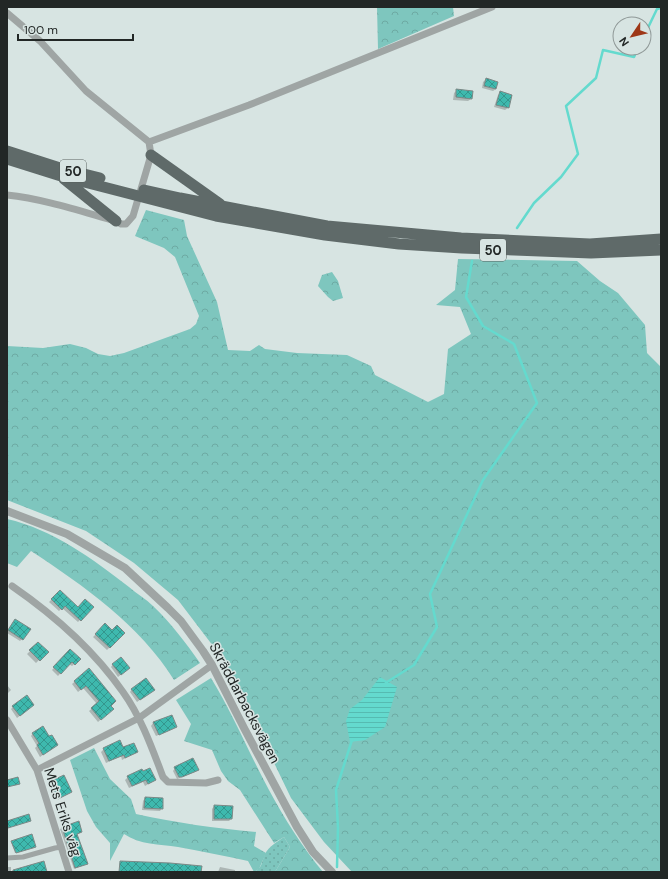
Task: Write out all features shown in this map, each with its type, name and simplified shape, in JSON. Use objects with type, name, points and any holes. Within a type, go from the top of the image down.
[{"type":"highway","name":"50","points":[[7,151],[216,216],[325,235],[399,244],[591,254],[661,250]]},
{"type":"highway","points":[[151,155],[224,207]]},
{"type":"highway","name":"50","points":[[7,159],[61,176],[140,193],[327,226],[461,238],[590,244],[661,239]]},
{"type":"highway","points":[[61,176],[116,221]]},
{"type":"street","points":[[149,142],[278,93],[492,7]]},
{"type":"street","points":[[7,13],[40,41],[86,91],[149,142],[151,155],[133,216],[126,224],[121,224],[116,221],[25,197],[7,195]]},
{"type":"street","name":"Skräddarbacksvägen","points":[[7,511],[67,534],[125,568],[181,622],[212,665],[297,827],[313,852],[332,872]]},
{"type":"street","points":[[12,586],[40,605],[72,632],[124,692],[139,718],[163,777],[168,782],[206,783],[218,780]]},
{"type":"street","points":[[38,770],[139,718],[212,665]]},
{"type":"street","name":"Mets Eriks väg","points":[[7,720],[38,770],[62,847],[68,872]]},
{"type":"street","points":[[7,858],[23,857],[62,847]]},
{"type":"green space","points":[[377,7],[453,7],[454,16],[378,49]]},
{"type":"green space","points":[[146,210],[184,220],[187,236],[217,302],[228,350],[250,351],[259,345],[265,349],[297,353],[347,355],[371,366],[375,375],[428,402],[444,394],[448,349],[471,334],[460,307],[436,305],[455,290],[458,259],[577,261],[600,281],[618,293],[645,325],[647,353],[661,367],[661,872],[352,872],[324,842],[291,798],[226,663],[178,600],[134,563],[86,531],[7,500],[7,346],[43,348],[70,344],[86,348],[98,354],[110,356],[124,353],[190,329],[196,324],[199,316],[175,257],[164,248],[135,236]]},
{"type":"green space","points":[[332,272],[338,281],[343,298],[333,301],[318,286],[322,275]]},
{"type":"green space","points":[[7,519],[40,530],[56,538],[71,546],[115,576],[147,601],[166,619],[200,663],[174,680],[160,660],[128,624],[71,578],[31,551],[17,567],[7,563]]},
{"type":"green space","points":[[211,678],[227,705],[281,811],[301,843],[323,872],[275,872],[290,847],[284,837],[274,843],[240,790],[228,781],[221,771],[212,750],[184,741],[191,724],[176,700]]},
{"type":"green space","points":[[94,748],[110,779],[131,799],[136,814],[196,825],[256,832],[254,846],[266,853],[259,869],[254,872],[248,861],[178,847],[150,844],[130,838],[124,834],[110,861],[110,843],[96,827],[87,811],[70,760]]},
{"type":"green space","points":[[284,837],[290,847],[275,872],[254,872],[260,866],[265,854],[273,844]]},
{"type":"shaded area","points":[[380,677],[397,687],[385,727],[365,740],[350,742],[346,721],[350,709],[362,700]]},
{"type":"building","points":[[486,78],[498,82],[496,89],[484,86]]},
{"type":"building","points":[[456,89],[473,91],[472,99],[456,97]]},
{"type":"building","points":[[500,91],[512,95],[509,108],[496,105]]},
{"type":"building","points":[[60,590],[78,607],[85,599],[94,607],[81,621],[65,606],[62,610],[51,599]]},
{"type":"building","points":[[15,619],[31,629],[23,640],[8,630]]},
{"type":"building","points":[[105,623],[112,630],[117,625],[125,633],[110,648],[95,634]]},
{"type":"building","points":[[38,642],[49,652],[40,661],[29,650]]},
{"type":"building","points":[[70,649],[81,659],[75,665],[72,662],[61,674],[53,667]]},
{"type":"building","points":[[121,657],[130,668],[121,675],[112,664]]},
{"type":"building","points":[[89,668],[116,701],[111,706],[114,709],[101,720],[91,708],[99,701],[86,686],[81,690],[74,681]]},
{"type":"building","points":[[146,678],[155,690],[140,700],[131,689]]},
{"type":"building","points":[[27,695],[34,705],[20,716],[12,706]]},
{"type":"building","points":[[172,715],[177,727],[159,735],[153,722]]},
{"type":"building","points":[[43,726],[49,736],[52,735],[58,745],[43,755],[37,745],[39,743],[32,733]]},
{"type":"building","points":[[120,740],[123,747],[134,743],[138,752],[125,758],[124,755],[109,761],[103,748]]},
{"type":"building","points":[[193,758],[199,770],[179,777],[174,767]]},
{"type":"building","points":[[150,768],[156,780],[148,784],[146,780],[132,786],[127,776],[142,769],[143,771]]},
{"type":"building","points":[[64,775],[72,792],[58,799],[53,789],[57,787],[53,780]]},
{"type":"building","points":[[18,777],[20,784],[7,787],[7,780]]},
{"type":"building","points":[[145,797],[163,798],[163,809],[144,808]]},
{"type":"building","points":[[214,805],[233,806],[232,819],[214,819]]},
{"type":"building","points":[[29,814],[31,821],[8,828],[7,821]]},
{"type":"building","points":[[79,821],[82,832],[77,834],[88,864],[75,868],[62,827]]},
{"type":"building","points":[[32,834],[36,847],[16,853],[11,841]]},
{"type":"building","points":[[44,861],[47,872],[13,872],[13,870]]},
{"type":"building","points":[[120,861],[202,866],[201,872],[119,872]]},
{"type":"waterway","points":[[652,19],[657,9],[661,8]]},
{"type":"waterway","points":[[517,228],[534,203],[561,177],[578,154],[566,106],[596,78],[603,50],[612,52]]},
{"type":"waterway","points":[[630,56],[634,56]]},
{"type":"waterway","points":[[385,684],[414,665],[437,627],[430,594],[483,480],[537,403],[514,344],[483,326],[466,297],[472,261]]},
{"type":"waterway","points":[[337,867],[338,828],[336,790],[352,740]]}]
